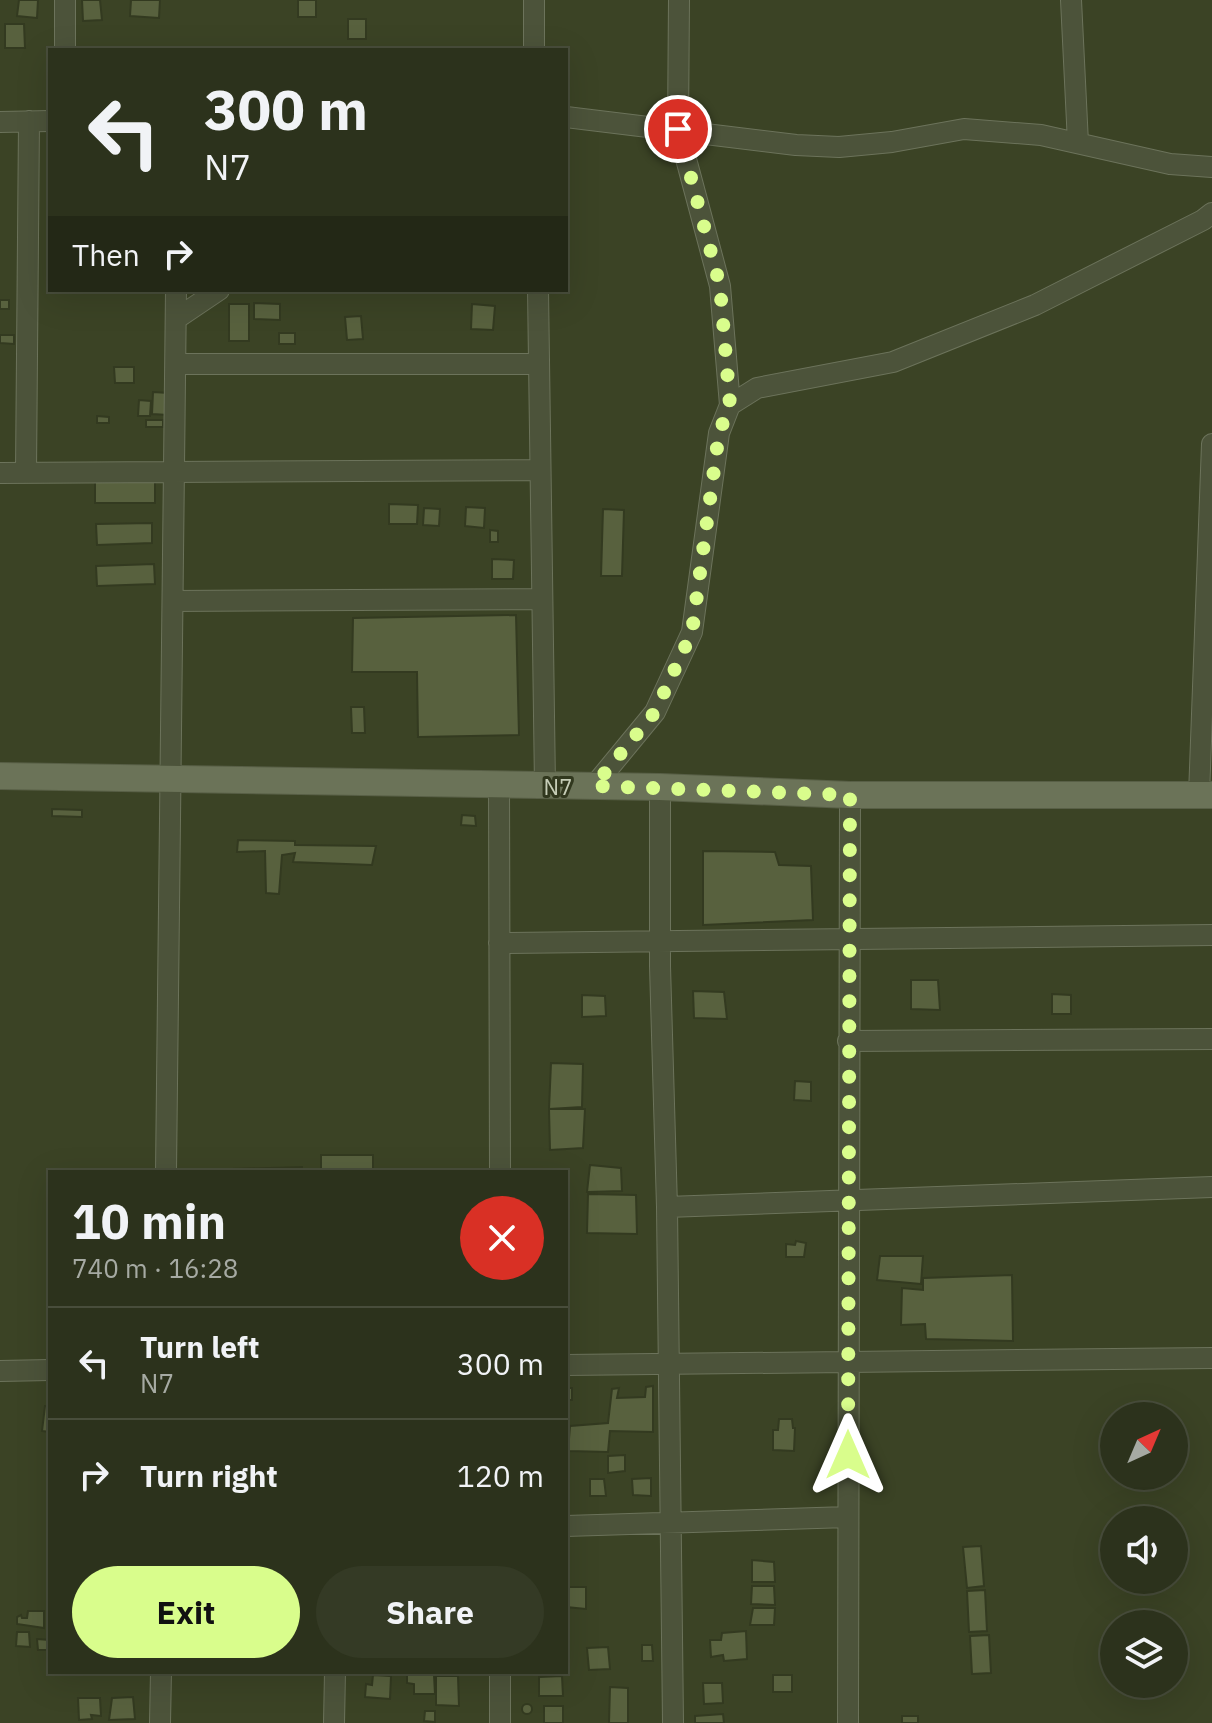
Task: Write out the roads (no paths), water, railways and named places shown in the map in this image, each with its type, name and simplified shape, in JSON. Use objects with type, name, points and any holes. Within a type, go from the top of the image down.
[{"type":"main road","name":"N7","points":[[0,776],[660,787],[850,795],[1205,795]]},
{"type":"street","points":[[65,0],[65,48]]},
{"type":"street","points":[[534,0],[534,48]]},
{"type":"street","points":[[594,786],[655,712],[692,632],[719,433],[730,405],[720,286],[678,129],[679,0]]},
{"type":"street","points":[[1071,0],[1078,143]]},
{"type":"street","points":[[568,117],[796,145],[839,147],[892,142],[964,129],[1041,135],[1170,164],[1212,167]]},
{"type":"street","points":[[26,473],[29,121]]},
{"type":"street","points":[[0,122],[48,121]]},
{"type":"street","points":[[730,405],[757,388],[907,357],[1035,305],[1212,213]]},
{"type":"street","points":[[166,1170],[176,292]]},
{"type":"street","points":[[176,319],[216,292]]},
{"type":"street","points":[[538,292],[545,786]]},
{"type":"street","points":[[176,364],[539,364]]},
{"type":"street","points":[[1205,795],[1212,444]]},
{"type":"street","points":[[0,473],[540,470]]},
{"type":"street","points":[[173,601],[542,599]]},
{"type":"street","points":[[499,785],[500,1170]]},
{"type":"street","points":[[660,787],[673,1723]]},
{"type":"street","points":[[848,1723],[850,795]]},
{"type":"street","points":[[499,943],[1212,935]]},
{"type":"street","points":[[848,1041],[1212,1039]]},
{"type":"street","points":[[667,1207],[1212,1187]]},
{"type":"street","points":[[568,1365],[1212,1358]]},
{"type":"street","points":[[0,1371],[48,1370]]},
{"type":"street","points":[[568,1526],[848,1517]]},
{"type":"street","points":[[160,1723],[161,1674]]},
{"type":"street","points":[[334,1723],[335,1674]]},
{"type":"street","points":[[500,1674],[500,1723]]}]
